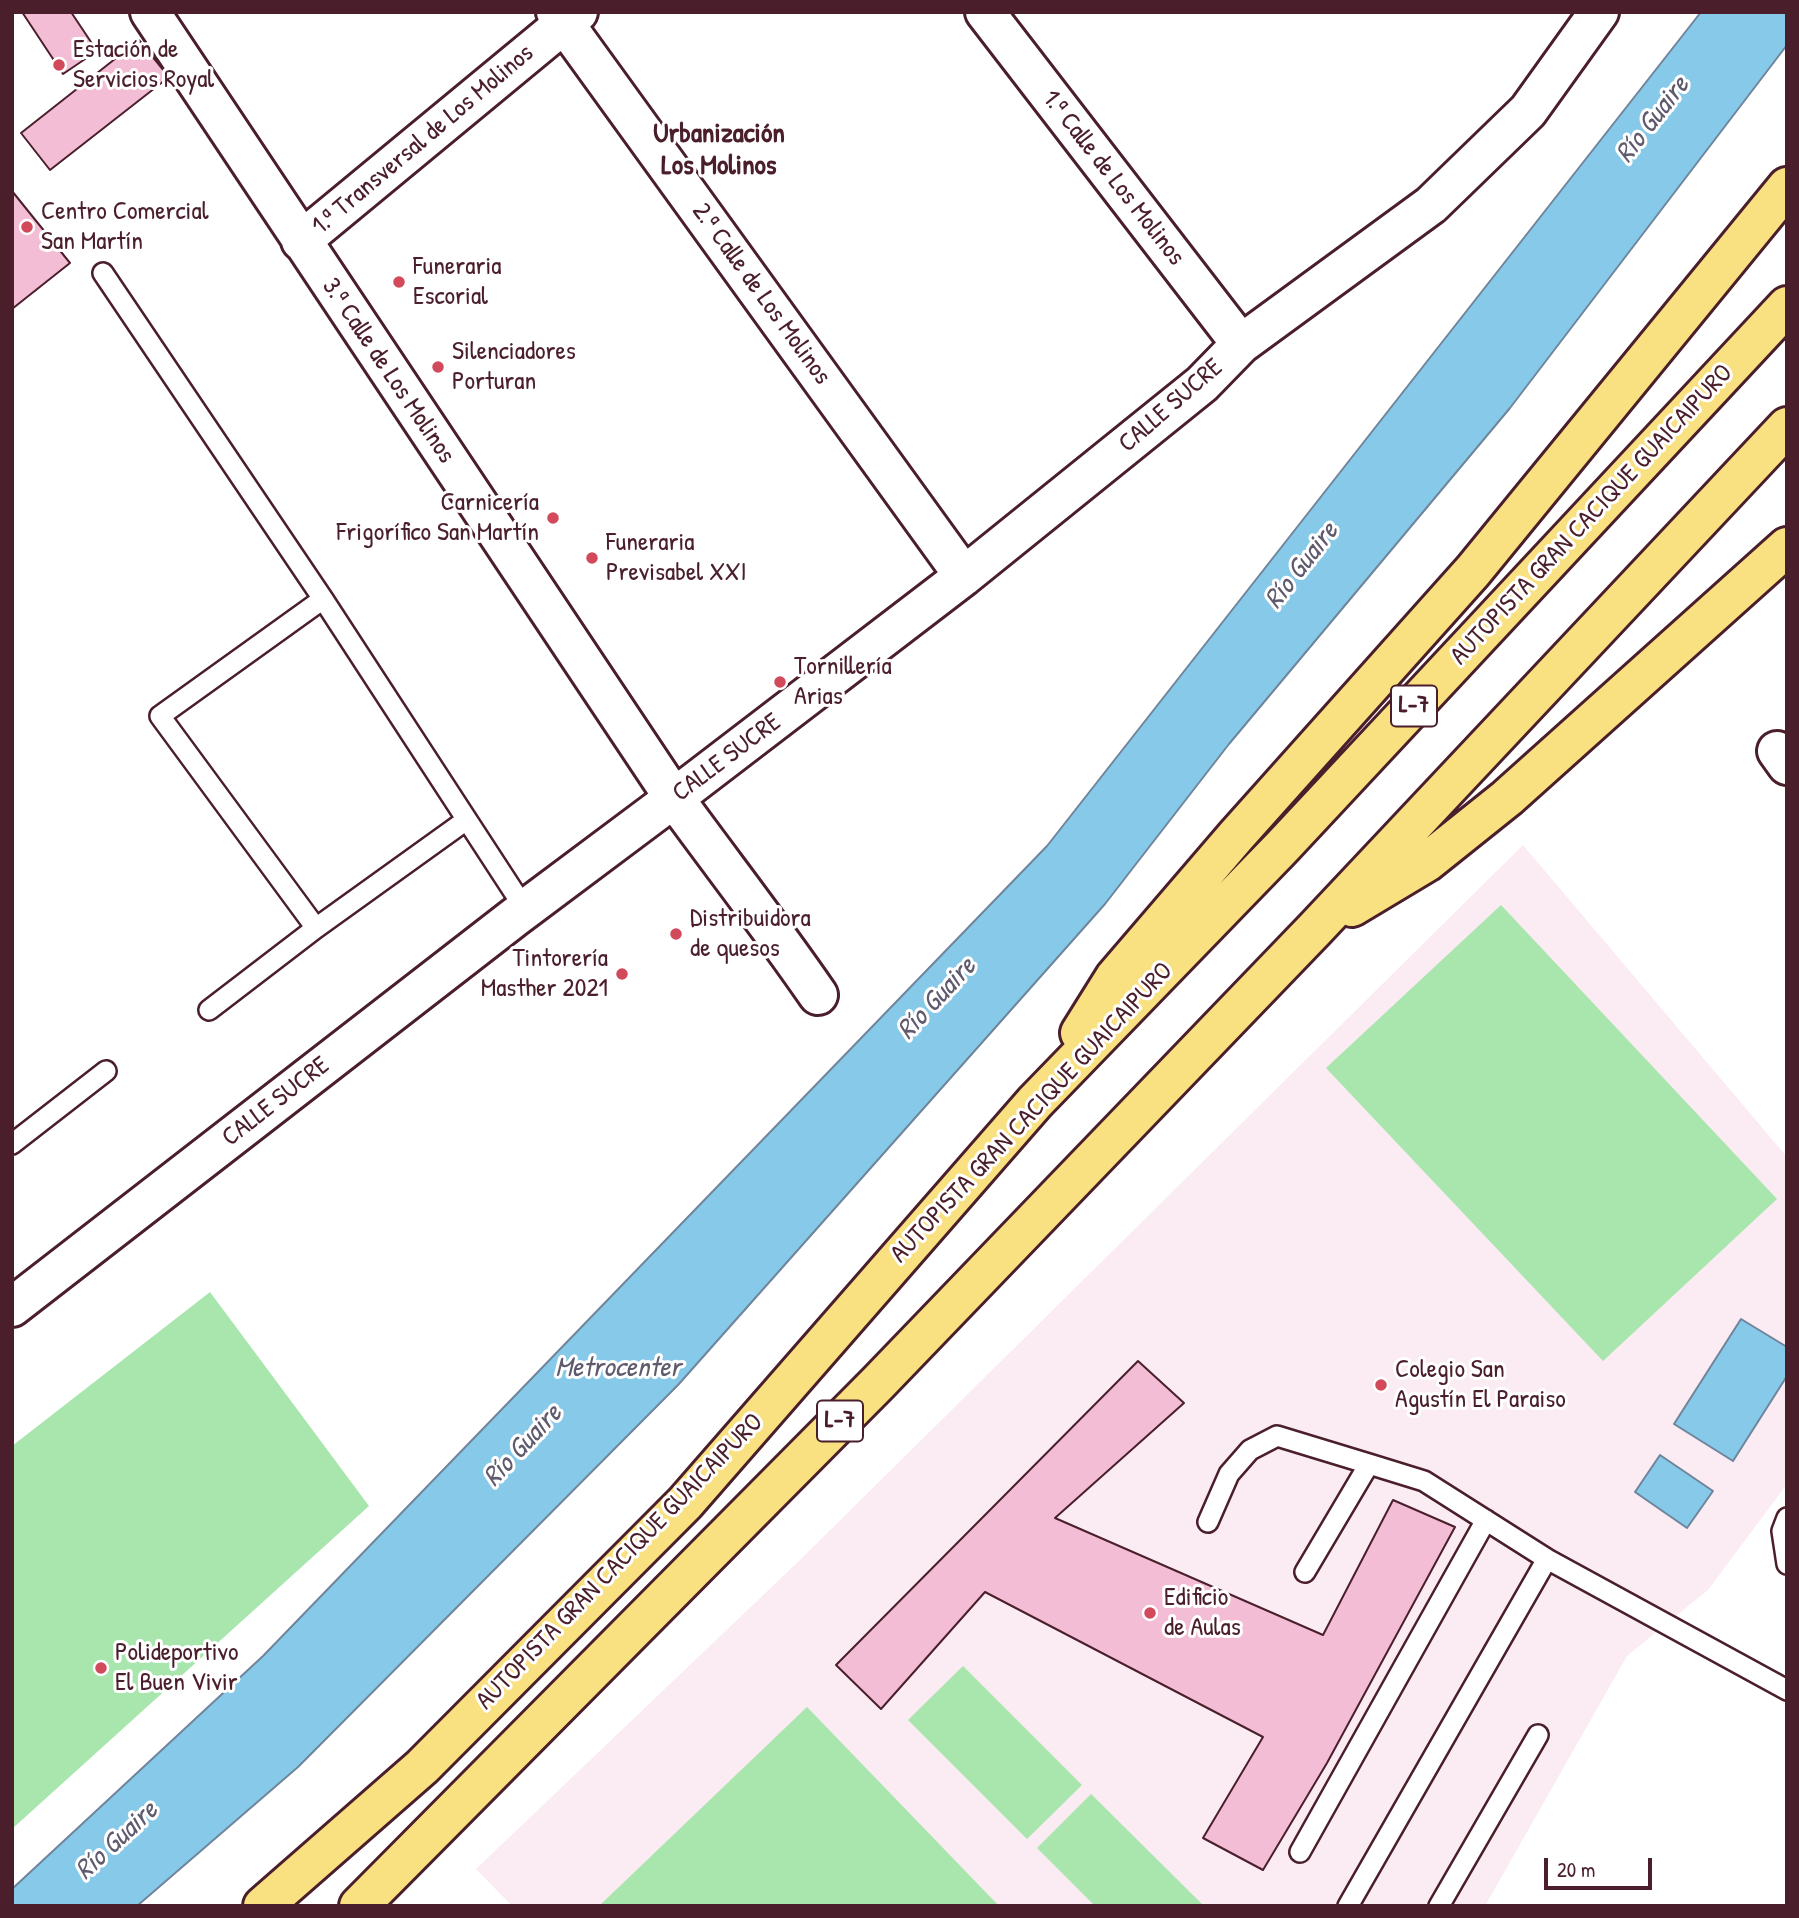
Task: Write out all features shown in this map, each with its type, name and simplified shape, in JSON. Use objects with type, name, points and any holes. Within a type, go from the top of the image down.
[{"type":"highway","points":[[1035,1102],[1115,977],[1236,836],[1473,571],[1787,187]]},
{"type":"highway","name":"AUTOPISTA GRAN CACIQUE GUAICAIPURO","points":[[263,1906],[422,1767],[685,1503],[1035,1102],[1282,847],[1787,306]]},
{"type":"highway","name":"L-7","points":[[359,1906],[887,1374],[1315,929],[1787,427]]},
{"type":"highway","points":[[1315,929],[1427,862],[1507,798],[1787,547]]},
{"type":"street","name":"3.ª Calle de Los Molinos","points":[[150,12],[674,799],[770,926],[818,995]]},
{"type":"street","name":"1.ª Calle de Los Molinos","points":[[985,12],[1241,344]]},
{"type":"street","name":"CALLE SUCRE","points":[[12,1307],[525,909],[674,799],[964,576],[1202,384],[1241,344],[1431,205],[1528,111],[1599,12]]},
{"type":"street","name":"1.ª Transversal de Los Molinos","points":[[301,241],[566,16]]},
{"type":"street","name":"2.ª Calle de Los Molinos","points":[[566,16],[622,101],[964,576]]},
{"type":"lane","points":[[103,273],[323,599],[465,821],[525,909]]},
{"type":"lane","points":[[316,928],[160,716],[323,599]]},
{"type":"lane","points":[[209,1010],[316,928],[465,821]]},
{"type":"lane","points":[[12,1144],[106,1071]]},
{"type":"lane","points":[[1208,1522],[1229,1474],[1250,1450],[1277,1436],[1424,1481],[1547,1559],[1787,1690]]},
{"type":"lane","points":[[1305,1572],[1369,1464]]},
{"type":"lane","points":[[1787,1518],[1782,1531],[1787,1564]]},
{"type":"lane","points":[[1300,1852],[1486,1520]]},
{"type":"lane","points":[[1348,1906],[1547,1559]]},
{"type":"lane","points":[[1439,1906],[1538,1735]]},
{"type":"shaded area","name":"Colegio San Agustín El Paraiso","points":[[1523,845],[1787,1157],[1787,1484],[1708,1590],[1627,1656],[1485,1906],[512,1906],[476,1869],[801,1559]]},
{"type":"green space","points":[[1501,905],[1777,1199],[1603,1361],[1326,1068]]},
{"type":"green space","name":"Polideportivo El Buen Vivir","points":[[210,1292],[369,1506],[12,1829],[12,1446]]},
{"type":"green space","points":[[963,1666],[1082,1785],[1027,1839],[908,1720]]},
{"type":"green space","points":[[807,1707],[999,1906],[599,1906]]},
{"type":"green space","points":[[1091,1794],[1204,1906],[1095,1906],[1037,1848]]},
{"type":"water","name":"Metrocenter","points":[[1701,12],[1787,12],[1787,45],[1510,408],[1229,744],[1105,904],[678,1385],[298,1767],[137,1906],[12,1906],[12,1889],[263,1656],[1047,846]]},
{"type":"water","points":[[1741,1319],[1787,1347],[1787,1376],[1733,1461],[1674,1424]]},
{"type":"water","points":[[1660,1455],[1713,1491],[1687,1528],[1635,1492]]},
{"type":"building","points":[[22,12],[71,12],[97,51],[63,74]]},
{"type":"building","name":"Estación de Servicios Royal","points":[[139,40],[169,77],[50,170],[21,133]]},
{"type":"building","name":"Centro Comercial San Martín","points":[[12,191],[70,263],[12,309]]},
{"type":"building","name":"Edificio de Aulas","points":[[1138,1361],[1184,1403],[1055,1518],[1323,1635],[1393,1500],[1455,1527],[1327,1763],[1263,1870],[1203,1838],[1263,1737],[985,1592],[881,1709],[836,1665]]},
{"type":"place","name":"Estación de Servicios Royal","points":[[59,65]]},
{"type":"place","name":"Centro Comercial San Martín","points":[[27,227]]},
{"type":"place","name":"Funeraria Escorial","points":[[399,282]]},
{"type":"place","name":"Silenciadores Porturan","points":[[438,367]]},
{"type":"place","name":"Carnicería Frigorífico San Martín","points":[[553,518]]},
{"type":"place","name":"Funeraria Previsabel XXI","points":[[592,558]]},
{"type":"place","name":"Tornillería Arias","points":[[780,682]]},
{"type":"place","name":"Distribuidora de quesos","points":[[676,934]]},
{"type":"place","name":"Tintorería Masther 2021","points":[[622,974]]},
{"type":"place","name":"Colegio San Agustín El Paraiso","points":[[1381,1385]]},
{"type":"place","name":"Edificio de Aulas","points":[[1150,1613]]},
{"type":"place","name":"Polideportivo El Buen Vivir","points":[[101,1668]]},
{"type":"district","name":"Urbanización Los Molinos","points":[[719,151]]},
{"type":"water label","name":"Río Guaire","points":[[1653,120]]},
{"type":"water label","name":"Río Guaire","points":[[1302,566]]},
{"type":"water label","name":"Río Guaire","points":[[937,999]]},
{"type":"water label","name":"Río Guaire","points":[[523,1446]]},
{"type":"water label","name":"Río Guaire","points":[[117,1841]]}]
